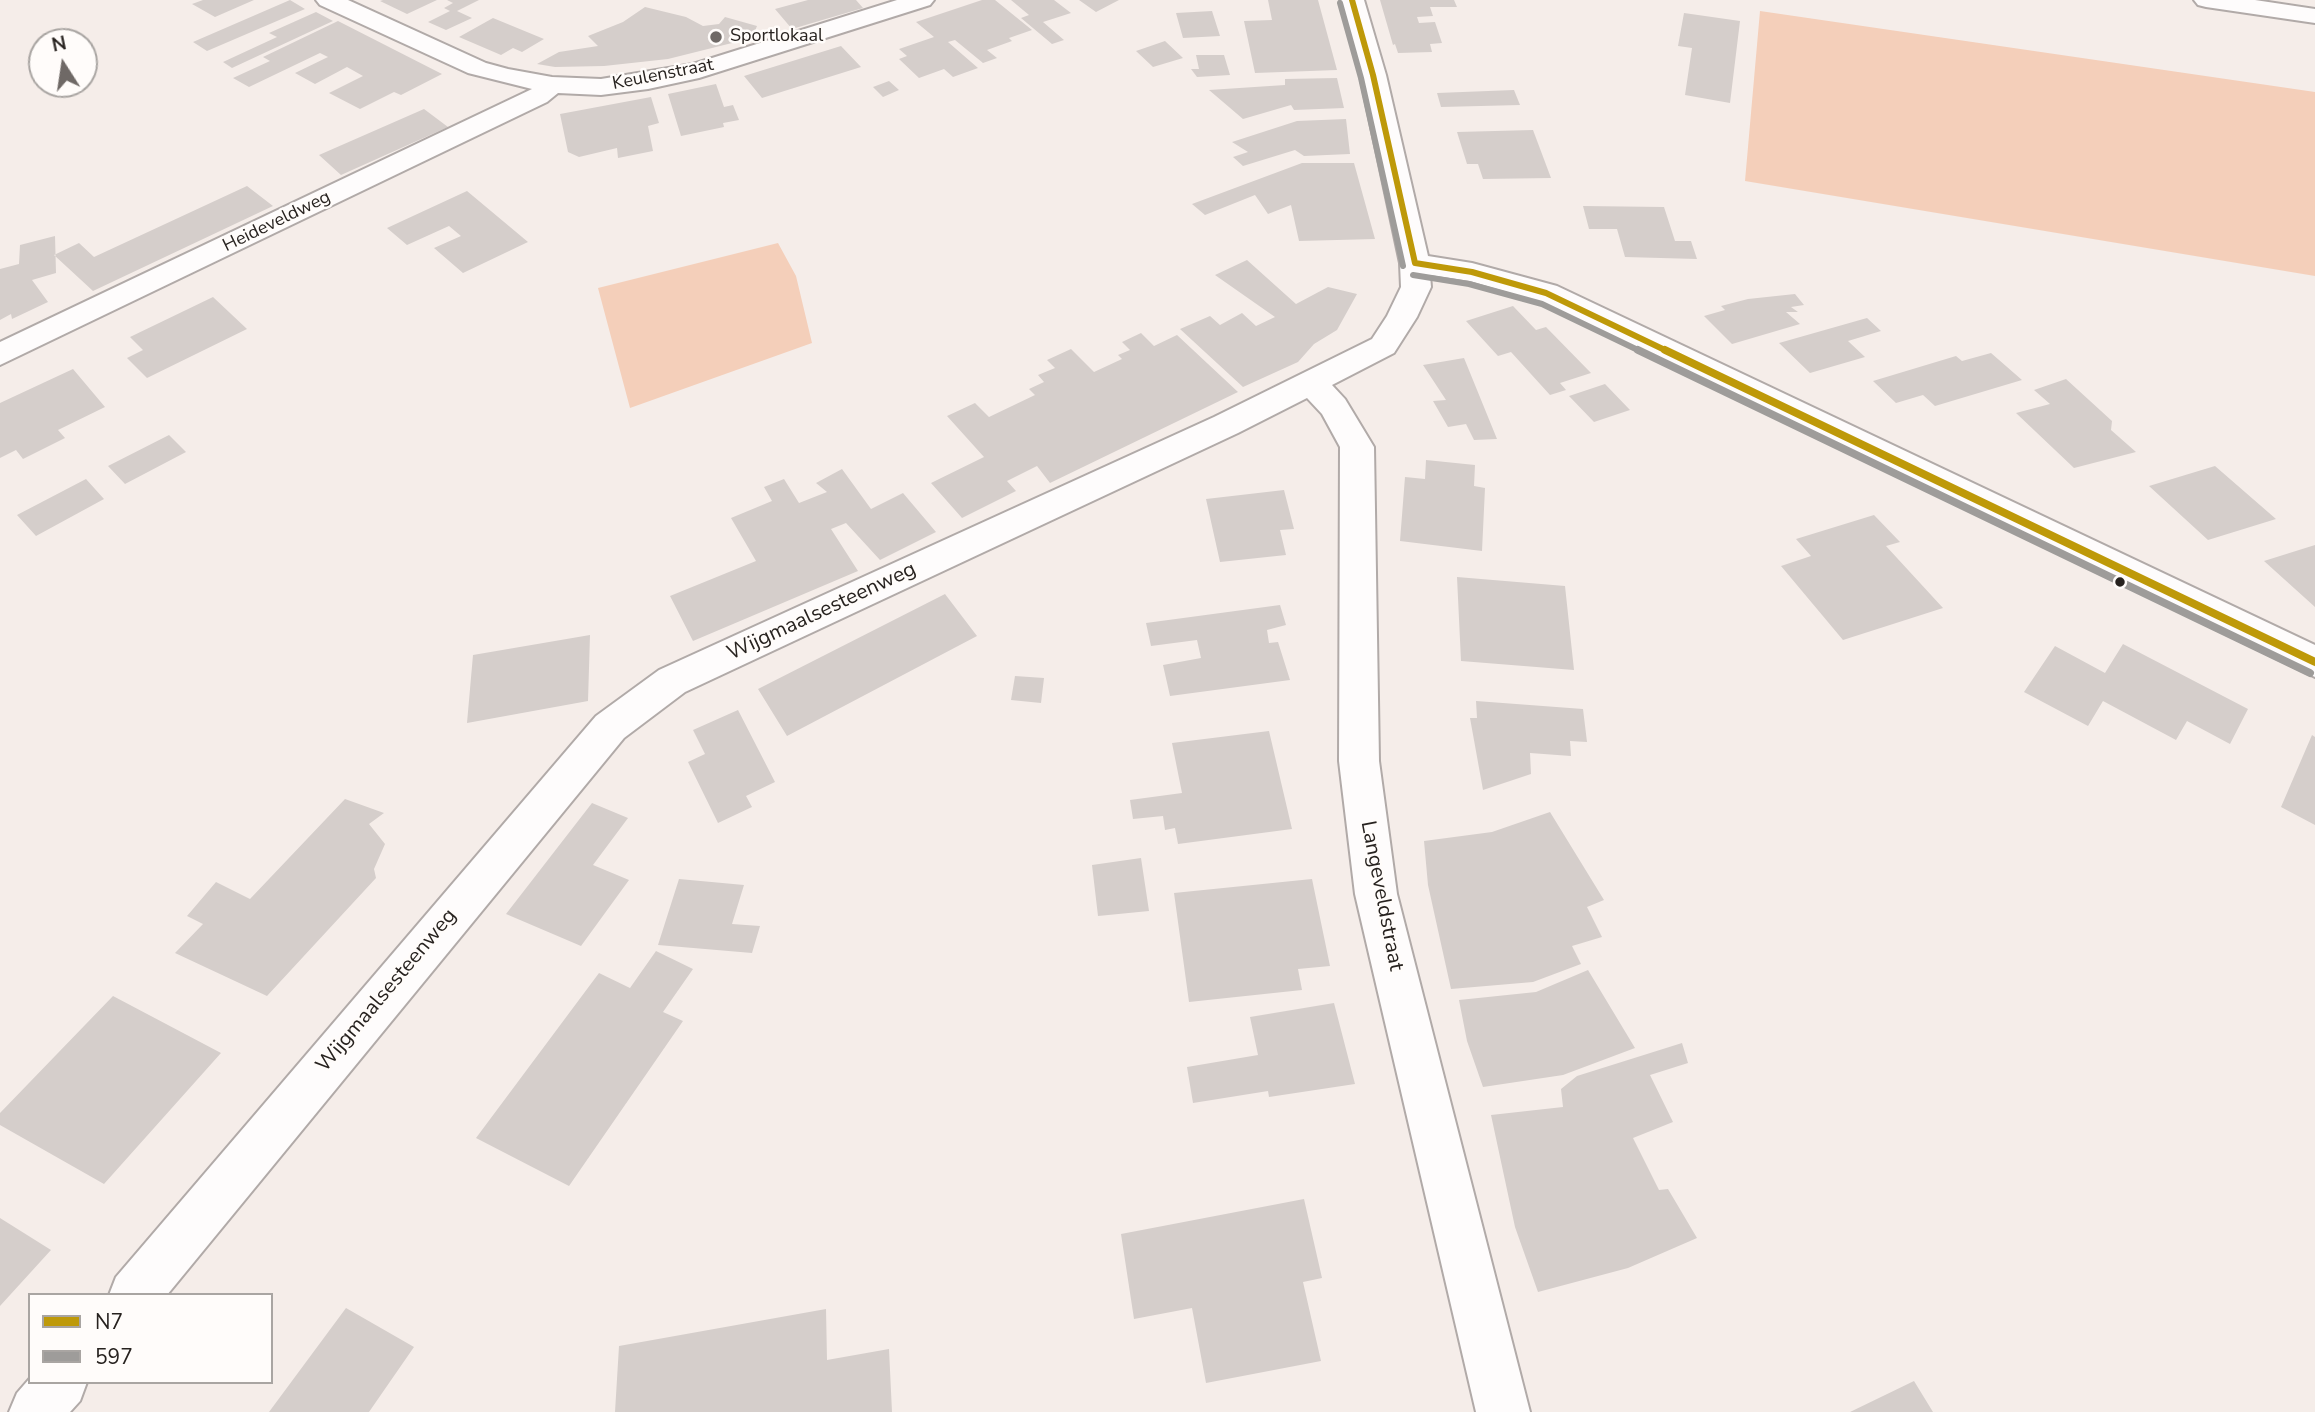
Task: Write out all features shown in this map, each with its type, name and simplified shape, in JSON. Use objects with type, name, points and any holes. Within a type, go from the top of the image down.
[{"type":"street","name":"Keulenstraat","points":[[328,0],[477,68],[552,85],[601,87],[648,81],[699,70],[922,0]]},
{"type":"street","name":"Wijgmaalsesteenweg","points":[[136,1293],[610,727],[672,681],[1226,425],[1383,346],[1402,317],[1416,287],[1415,263],[1373,75],[1352,0]]},
{"type":"street","points":[[2206,0],[2315,16]]},
{"type":"street","name":"Heideveldweg","points":[[0,355],[538,97],[552,85]]},
{"type":"street","points":[[1415,263],[1472,272],[1546,293],[2315,662]]},
{"type":"street","name":"Langeveldstraat","points":[[1311,382],[1334,407],[1357,447],[1359,761],[1376,894],[1503,1412]]},
{"type":"street","points":[[36,1412],[59,1384]]},
{"type":"shaded area","points":[[1760,11],[2315,92],[2315,276],[1745,181]]},
{"type":"shaded area","points":[[778,243],[796,276],[812,343],[630,408],[598,288]]},
{"type":"building","points":[[203,0],[254,0],[215,17],[192,4]]},
{"type":"building","points":[[290,0],[305,9],[207,51],[193,42]]},
{"type":"building","points":[[437,0],[407,14],[380,1]]},
{"type":"building","points":[[447,0],[479,0],[457,11],[472,18],[446,30],[428,22],[450,11],[444,8],[453,3]]},
{"type":"building","points":[[808,0],[856,0],[863,8],[792,29],[775,9]]},
{"type":"building","points":[[982,0],[995,0],[1032,30],[987,50],[997,58],[983,63],[955,40],[948,42],[978,68],[953,77],[944,69],[919,78],[899,59],[907,56],[899,49],[934,37],[916,22]]},
{"type":"building","points":[[1011,0],[1054,0],[1071,13],[1043,22],[1064,40],[1052,44],[1021,18],[1029,15]]},
{"type":"building","points":[[1079,0],[1119,0],[1096,12]]},
{"type":"building","points":[[1268,0],[1318,0],[1337,70],[1255,73],[1244,21],[1272,20]]},
{"type":"building","points":[[1380,0],[1454,0],[1457,7],[1430,7],[1433,16],[1417,17],[1419,23],[1435,22],[1442,43],[1430,44],[1432,52],[1398,53],[1395,44],[1393,45]]},
{"type":"building","points":[[645,7],[686,17],[703,26],[719,24],[725,17],[757,26],[752,38],[668,59],[604,66],[555,67],[537,64],[559,52],[598,46],[588,36],[623,22]]},
{"type":"building","points":[[1212,11],[1220,36],[1183,38],[1176,13]]},
{"type":"building","points":[[316,12],[333,21],[232,68],[223,62],[277,37],[269,33]]},
{"type":"building","points":[[1684,13],[1740,21],[1730,103],[1685,95],[1692,48],[1678,46]]},
{"type":"building","points":[[493,18],[544,39],[522,52],[513,48],[501,55],[459,37]]},
{"type":"building","points":[[338,21],[442,74],[401,95],[394,92],[360,109],[329,93],[363,76],[347,67],[315,84],[295,73],[328,57],[320,53],[249,87],[233,78],[270,61],[263,57]]},
{"type":"building","points":[[1165,41],[1183,58],[1153,67],[1136,51]]},
{"type":"building","points":[[841,46],[861,67],[762,98],[744,76]]},
{"type":"building","points":[[1196,55],[1224,55],[1230,75],[1197,77],[1191,69],[1199,69]]},
{"type":"building","points":[[1337,78],[1344,108],[1294,110],[1291,105],[1243,119],[1209,90],[1285,85],[1285,79]]},
{"type":"building","points":[[889,81],[899,90],[883,97],[873,87]]},
{"type":"building","points":[[716,84],[724,107],[733,105],[739,120],[723,123],[724,127],[681,136],[668,94]]},
{"type":"building","points":[[1514,90],[1520,105],[1441,107],[1437,93]]},
{"type":"building","points":[[651,97],[659,123],[648,126],[653,151],[618,158],[617,148],[579,157],[568,152],[560,114]]},
{"type":"building","points":[[424,109],[448,127],[341,175],[319,155]]},
{"type":"building","points":[[1346,119],[1350,154],[1304,156],[1295,150],[1243,166],[1233,157],[1248,152],[1232,142],[1297,121]]},
{"type":"building","points":[[1533,130],[1551,178],[1483,179],[1478,164],[1467,164],[1457,132]]},
{"type":"building","points":[[1302,163],[1354,163],[1375,239],[1299,241],[1291,205],[1268,214],[1255,195],[1205,215],[1192,204]]},
{"type":"building","points":[[247,186],[273,206],[93,291],[54,255],[79,243],[94,257]]},
{"type":"building","points":[[467,191],[528,242],[463,273],[434,248],[461,236],[449,226],[407,245],[387,228]]},
{"type":"building","points":[[1583,206],[1664,207],[1675,241],[1691,241],[1697,259],[1625,257],[1617,229],[1589,229]]},
{"type":"building","points":[[55,236],[56,273],[32,280],[48,302],[12,319],[11,314],[0,320],[0,269],[19,264],[20,245]]},
{"type":"building","points":[[1247,260],[1296,304],[1328,287],[1357,294],[1337,330],[1314,344],[1298,362],[1243,387],[1180,329],[1210,316],[1220,325],[1242,313],[1256,326],[1275,317],[1215,275]]},
{"type":"building","points":[[1795,294],[1804,305],[1791,307],[1798,312],[1786,312],[1800,324],[1732,344],[1704,316],[1725,310],[1721,306],[1748,299]]},
{"type":"building","points":[[213,297],[247,329],[147,378],[127,358],[143,350],[130,337]]},
{"type":"building","points":[[1513,306],[1536,330],[1546,327],[1591,373],[1560,383],[1566,390],[1550,395],[1511,352],[1498,356],[1466,321]]},
{"type":"building","points":[[1867,318],[1881,331],[1848,341],[1865,357],[1810,373],[1779,343]]},
{"type":"building","points":[[1141,333],[1154,346],[1177,335],[1238,392],[1050,483],[1037,466],[1007,481],[1016,491],[962,518],[931,483],[984,457],[947,416],[975,403],[989,417],[1035,395],[1029,389],[1044,382],[1038,375],[1055,368],[1047,360],[1071,349],[1094,372],[1122,359],[1118,355],[1130,350],[1122,342]]},
{"type":"building","points":[[1991,353],[2022,380],[1935,406],[1923,395],[1896,403],[1873,381],[1956,356],[1962,361]]},
{"type":"building","points":[[1464,358],[1497,439],[1474,440],[1466,424],[1448,427],[1433,401],[1446,400],[1423,365]]},
{"type":"building","points":[[73,369],[105,407],[58,430],[65,438],[23,459],[16,450],[0,458],[0,403]]},
{"type":"building","points":[[2066,379],[2112,421],[2111,430],[2136,452],[2074,468],[2016,413],[2050,404],[2034,390]]},
{"type":"building","points":[[1605,384],[1630,410],[1594,422],[1569,396]]},
{"type":"building","points":[[169,435],[186,452],[125,484],[108,466]]},
{"type":"building","points":[[1426,460],[1475,465],[1474,486],[1485,488],[1482,551],[1400,541],[1405,477],[1425,479]]},
{"type":"building","points":[[2215,466],[2276,519],[2208,540],[2149,486]]},
{"type":"building","points":[[842,469],[871,509],[903,493],[936,532],[880,560],[846,523],[831,529],[858,571],[693,641],[670,596],[756,561],[731,518],[772,501],[764,487],[784,479],[799,503],[827,492],[816,483]]},
{"type":"building","points":[[86,479],[104,499],[36,536],[17,515]]},
{"type":"building","points":[[1284,490],[1294,529],[1280,530],[1286,555],[1220,562],[1206,499]]},
{"type":"building","points":[[1874,515],[1900,542],[1886,546],[1943,608],[1843,640],[1781,566],[1811,556],[1796,539]]},
{"type":"building","points":[[2315,545],[2315,607],[2264,561]]},
{"type":"building","points":[[1457,577],[1565,586],[1574,670],[1461,661]]},
{"type":"building","points":[[945,594],[977,636],[787,736],[758,689]]},
{"type":"building","points":[[1280,605],[1286,625],[1267,630],[1269,643],[1278,642],[1290,680],[1170,696],[1163,665],[1201,658],[1197,640],[1151,646],[1146,623]]},
{"type":"building","points":[[590,635],[588,701],[467,723],[473,655]]},
{"type":"building","points":[[2123,644],[2248,709],[2230,744],[2187,721],[2176,740],[2103,701],[2088,726],[2024,692],[2055,646],[2105,673]]},
{"type":"building","points":[[1015,676],[1044,678],[1041,703],[1011,700]]},
{"type":"building","points":[[1476,701],[1583,709],[1587,742],[1570,741],[1571,756],[1530,753],[1531,774],[1483,790],[1470,718],[1477,718]]},
{"type":"building","points":[[738,710],[775,782],[746,796],[752,807],[718,823],[688,762],[705,754],[693,730]]},
{"type":"building","points":[[1269,731],[1292,829],[1178,844],[1175,828],[1165,830],[1163,816],[1133,819],[1130,800],[1182,793],[1172,743]]},
{"type":"building","points":[[2312,735],[2315,737],[2315,825],[2281,807]]},
{"type":"building","points":[[345,799],[384,813],[369,824],[385,844],[374,869],[376,878],[267,996],[175,953],[203,924],[187,916],[216,882],[250,899]]},
{"type":"building","points":[[592,803],[628,818],[593,865],[629,880],[581,946],[506,914]]},
{"type":"building","points":[[1550,812],[1604,900],[1587,907],[1602,937],[1572,946],[1581,964],[1533,982],[1451,989],[1428,885],[1424,841],[1492,832]]},
{"type":"building","points":[[1141,858],[1149,911],[1098,916],[1092,865]]},
{"type":"building","points":[[679,879],[744,885],[732,924],[760,926],[752,953],[658,945]]},
{"type":"building","points":[[1312,879],[1330,966],[1298,969],[1302,990],[1189,1002],[1174,893]]},
{"type":"building","points":[[656,951],[693,969],[663,1012],[683,1021],[569,1186],[476,1138],[599,973],[630,988]]},
{"type":"building","points":[[1588,970],[1635,1048],[1563,1075],[1483,1087],[1467,1041],[1459,1000],[1536,992]]},
{"type":"building","points":[[113,996],[221,1053],[104,1184],[0,1125],[0,1113]]},
{"type":"building","points":[[1334,1003],[1355,1084],[1269,1097],[1268,1091],[1193,1103],[1187,1067],[1258,1055],[1250,1017]]},
{"type":"building","points":[[1682,1043],[1688,1063],[1650,1075],[1673,1122],[1633,1138],[1659,1190],[1668,1189],[1697,1238],[1628,1268],[1538,1292],[1515,1227],[1491,1115],[1563,1107],[1561,1089],[1577,1076]]},
{"type":"building","points":[[1304,1199],[1322,1278],[1303,1282],[1321,1361],[1206,1383],[1192,1308],[1134,1319],[1121,1234]]},
{"type":"building","points":[[0,1218],[51,1250],[0,1306]]},
{"type":"building","points":[[346,1308],[414,1347],[369,1412],[269,1412]]},
{"type":"building","points":[[826,1309],[827,1360],[889,1349],[892,1412],[615,1412],[619,1346]]},
{"type":"building","points":[[1914,1381],[1933,1412],[1850,1412]]},
{"type":"transit line","name":"N7","points":[[1352,0],[1373,75],[1415,263]]},
{"type":"transit line","name":"597","points":[[1340,3],[1361,78],[1403,266]]},
{"type":"transit line","name":"N7","points":[[1415,263],[1472,272],[1546,293],[2315,662]]},
{"type":"transit line","name":"597","points":[[1413,275],[1469,284],[1542,304],[2310,673]]},
{"type":"place","name":"Sportlokaal","points":[[716,37]]}]
